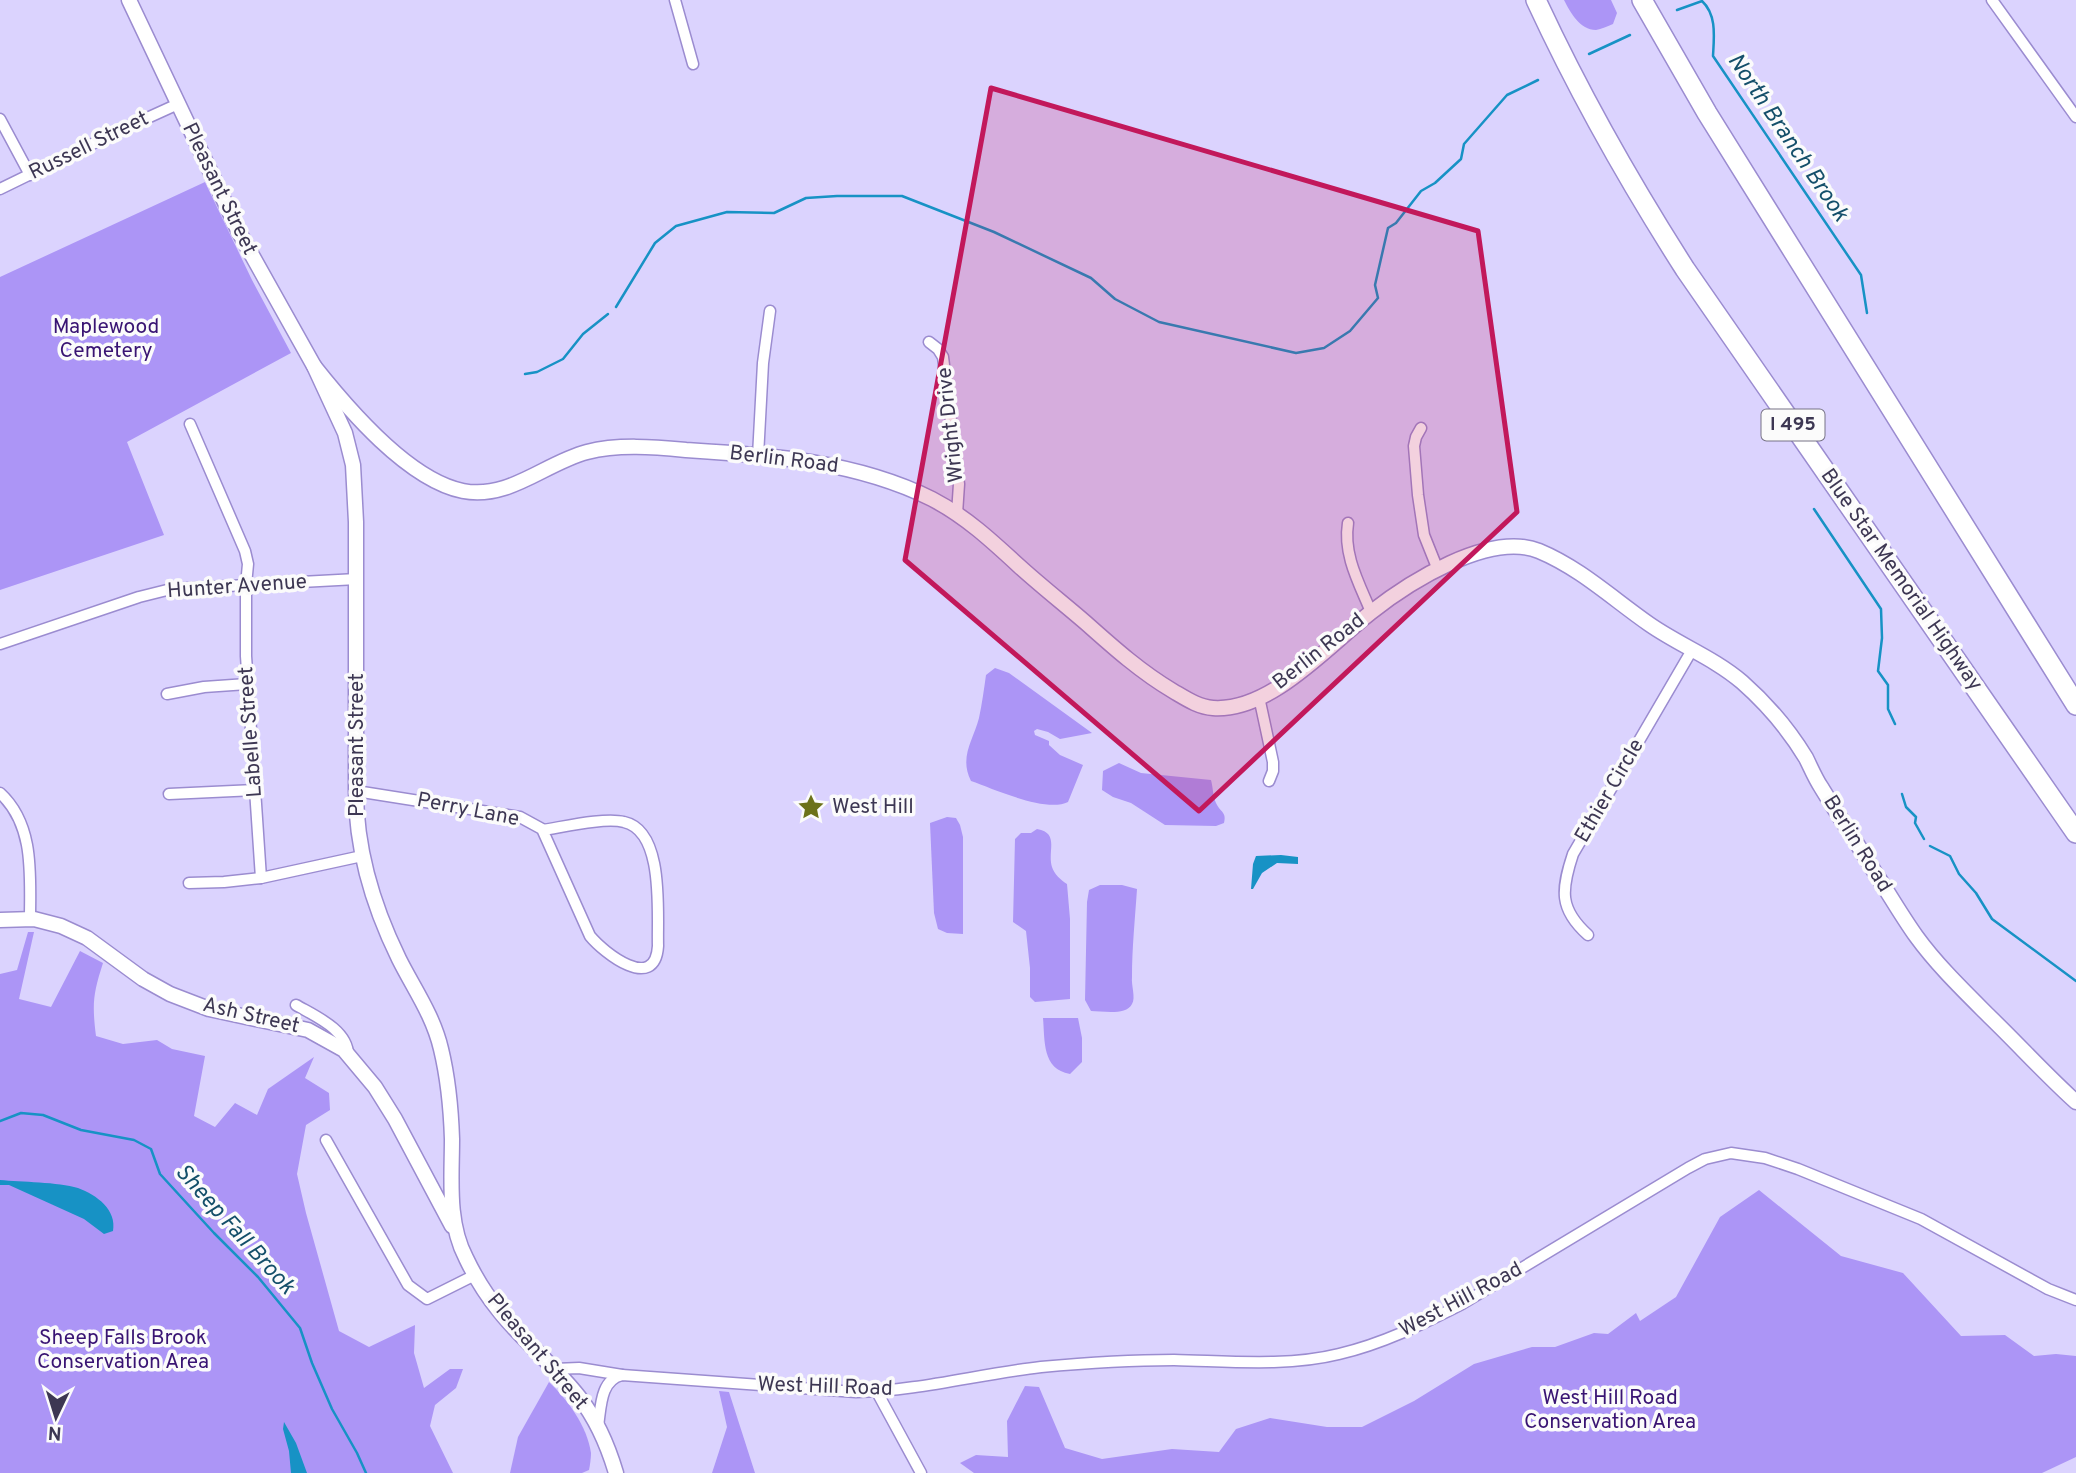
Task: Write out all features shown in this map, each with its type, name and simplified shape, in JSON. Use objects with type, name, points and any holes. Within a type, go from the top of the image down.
[{"type":"highway","name":"Blue Star Memorial Highway","points":[[1536,0],[1589,104],[1685,269],[2076,833]]},
{"type":"highway","points":[[1642,0],[1707,113],[2076,705]]},
{"type":"street","name":"Pleasant Street","points":[[129,0],[245,243],[314,366],[345,433],[353,465],[357,579],[356,791],[362,856],[373,898],[385,929],[429,1013],[441,1050],[452,1136],[453,1213],[464,1256],[500,1312],[581,1399],[598,1426],[616,1473]]},
{"type":"street","points":[[675,0],[693,64]]},
{"type":"street","points":[[1992,0],[2076,117]]},
{"type":"street","name":"Russell Street","points":[[0,189],[178,104]]},
{"type":"street","points":[[0,119],[30,175]]},
{"type":"street","points":[[758,456],[763,363],[770,311]]},
{"type":"street","name":"Wright Drive","points":[[929,342],[943,357],[959,484],[957,514]]},
{"type":"street","name":"Berlin Road","points":[[314,366],[331,388],[400,458],[433,481],[463,491],[486,493],[507,488],[558,463],[601,450],[667,448],[758,456],[830,465],[884,478],[957,514],[1004,551],[1115,650],[1191,702],[1214,708],[1239,705],[1259,697],[1298,673],[1371,612],[1438,570],[1488,549],[1531,548],[1582,575],[1648,623],[1739,679],[1775,716],[1798,745],[1822,788],[1917,937],[1956,982],[2076,1102]]},
{"type":"street","name":"Labelle Street","points":[[190,424],[245,551],[248,564],[247,684],[261,878]]},
{"type":"street","points":[[1421,428],[1414,446],[1418,495],[1424,535],[1438,570]]},
{"type":"street","points":[[1348,523],[1347,551],[1371,612]]},
{"type":"street","name":"Hunter Avenue","points":[[0,644],[139,597],[171,589],[357,579]]},
{"type":"street","name":"Ethier Circle","points":[[1588,934],[1571,918],[1566,901],[1567,874],[1573,854],[1692,650]]},
{"type":"street","points":[[167,694],[204,687],[247,684]]},
{"type":"street","points":[[1259,697],[1273,762],[1269,781]]},
{"type":"street","points":[[169,794],[256,790]]},
{"type":"street","name":"Perry Lane","points":[[356,791],[520,817],[542,830],[590,936],[597,945],[632,967],[645,967],[652,962],[657,956],[658,946],[656,873],[652,851],[644,835],[625,822],[613,821],[542,830]]},
{"type":"street","points":[[0,793],[12,807],[26,839],[30,919]]},
{"type":"street","points":[[190,883],[261,878],[362,856]]},
{"type":"street","name":"Ash Street","points":[[0,920],[44,920],[61,926],[87,938],[143,979],[170,994],[209,1009],[308,1030],[344,1050],[375,1087],[457,1234]]},
{"type":"street","points":[[296,1005],[336,1031],[345,1040],[348,1055]]},
{"type":"street","points":[[326,1140],[408,1285],[427,1299],[475,1275]]},
{"type":"street","name":"West Hill Road","points":[[555,1369],[579,1368],[622,1376],[890,1392],[1041,1367],[1171,1360],[1307,1359],[1338,1354],[1427,1322],[1462,1304],[1688,1168],[1705,1159],[1731,1153],[1765,1158],[1922,1219],[2048,1289],[2076,1300]]},
{"type":"street","points":[[425,1174],[451,1171]]},
{"type":"street","points":[[598,1426],[605,1388],[615,1377],[622,1376]]},
{"type":"street","points":[[877,1392],[921,1473]]},
{"type":"highlighted area","points":[[991,88],[1478,231],[1517,512],[1199,811],[905,560]]},
{"type":"green space","points":[[1564,0],[1611,0],[1617,13],[1613,24],[1596,30],[1590,29],[1576,20]]},
{"type":"green space","name":"Maplewood Cemetery","points":[[205,182],[291,353],[127,442],[164,535],[0,590],[0,277]]},
{"type":"green space","points":[[995,668],[1009,673],[1092,733],[1060,739],[1048,732],[1037,729],[1034,731],[1035,735],[1049,741],[1049,745],[1060,755],[1083,765],[1068,802],[1058,805],[1034,802],[971,781],[966,764],[968,749],[979,718],[986,675]]},
{"type":"green space","points":[[1119,763],[1141,773],[1211,780],[1215,801],[1225,817],[1224,823],[1216,826],[1165,825],[1131,803],[1113,797],[1102,790],[1103,771]]},
{"type":"green space","points":[[947,817],[956,818],[963,837],[963,934],[947,933],[938,929],[934,913],[930,823]]},
{"type":"green space","points":[[1037,829],[1044,831],[1051,839],[1052,867],[1058,877],[1067,884],[1070,999],[1035,1002],[1030,997],[1026,931],[1013,922],[1015,839],[1021,833],[1031,833]]},
{"type":"green space","points":[[1100,885],[1122,885],[1137,889],[1132,955],[1133,1001],[1125,1010],[1091,1011],[1085,1000],[1087,902],[1089,890]]},
{"type":"green space","name":"Sheep Falls Brook Conservation Area","points":[[28,932],[34,932],[19,999],[51,1007],[80,951],[103,963],[94,999],[96,1036],[123,1044],[157,1040],[172,1049],[205,1056],[194,1116],[215,1127],[235,1103],[257,1115],[268,1089],[314,1057],[305,1078],[329,1093],[330,1110],[306,1125],[297,1174],[339,1331],[369,1347],[415,1325],[414,1353],[424,1388],[450,1369],[463,1369],[456,1388],[435,1405],[430,1426],[453,1473],[0,1473],[0,974],[17,970]]},
{"type":"green space","points":[[1043,1018],[1078,1018],[1082,1038],[1082,1062],[1070,1074],[1061,1071],[1050,1060],[1045,1045]]},
{"type":"green space","name":"West Hill Road Conservation Area","points":[[1759,1190],[1841,1256],[1903,1273],[1961,1336],[2005,1335],[2034,1356],[2076,1356],[2076,1457],[2042,1473],[974,1473],[960,1463],[976,1455],[1008,1457],[1007,1421],[1025,1386],[1039,1387],[1065,1448],[1102,1459],[1172,1449],[1219,1452],[1236,1429],[1270,1418],[1327,1427],[1362,1427],[1414,1401],[1474,1364],[1532,1347],[1555,1347],[1594,1333],[1608,1334],[1636,1313],[1640,1321],[1676,1297],[1720,1217]]},
{"type":"green space","points":[[549,1382],[570,1405],[581,1423],[591,1453],[589,1470],[582,1473],[510,1473],[518,1437]]},
{"type":"green space","points":[[719,1391],[729,1392],[755,1473],[712,1473],[727,1427]]},
{"type":"water","points":[[1256,856],[1298,857],[1298,864],[1277,863],[1262,873],[1251,889]]},
{"type":"water","points":[[0,1180],[60,1184],[85,1191],[109,1210],[113,1231],[104,1234],[84,1219],[9,1185],[0,1185]]},
{"type":"water","points":[[284,1422],[296,1443],[307,1473],[291,1473]]},
{"type":"waterway","name":"North Branch Brook","points":[[1677,10],[1702,1],[1707,7],[1714,27],[1713,56],[1861,275],[1867,313]]},
{"type":"waterway","name":"North Branch Brook","points":[[1589,54],[1630,35]]},
{"type":"waterway","name":"North Branch Brook","points":[[616,307],[655,243],[676,226],[727,212],[774,213],[806,198],[902,196],[994,232],[1091,278],[1115,299],[1159,322],[1296,353],[1324,348],[1350,331],[1378,298],[1375,285],[1388,228],[1396,223],[1421,191],[1435,183],[1461,159],[1464,144],[1507,95],[1538,80]]},
{"type":"waterway","name":"North Branch Brook","points":[[525,374],[537,372],[563,359],[583,334],[608,314]]},
{"type":"waterway","name":"North Branch Brook","points":[[1814,509],[1881,609],[1882,638],[1878,671],[1888,685],[1888,709],[1895,724]]},
{"type":"waterway","name":"North Branch Brook","points":[[1902,794],[1906,807],[1916,817],[1915,823],[1924,839]]},
{"type":"waterway","name":"North Branch Brook","points":[[1930,846],[1950,856],[1959,874],[1976,893],[1992,919],[2076,981]]},
{"type":"waterway","name":"Sheep Fall Brook","points":[[0,1121],[21,1113],[43,1115],[81,1130],[134,1140],[151,1149],[160,1174],[258,1277],[300,1328],[332,1409],[366,1473]]},
{"type":"place","name":"West Hill","points":[[811,807]]}]
